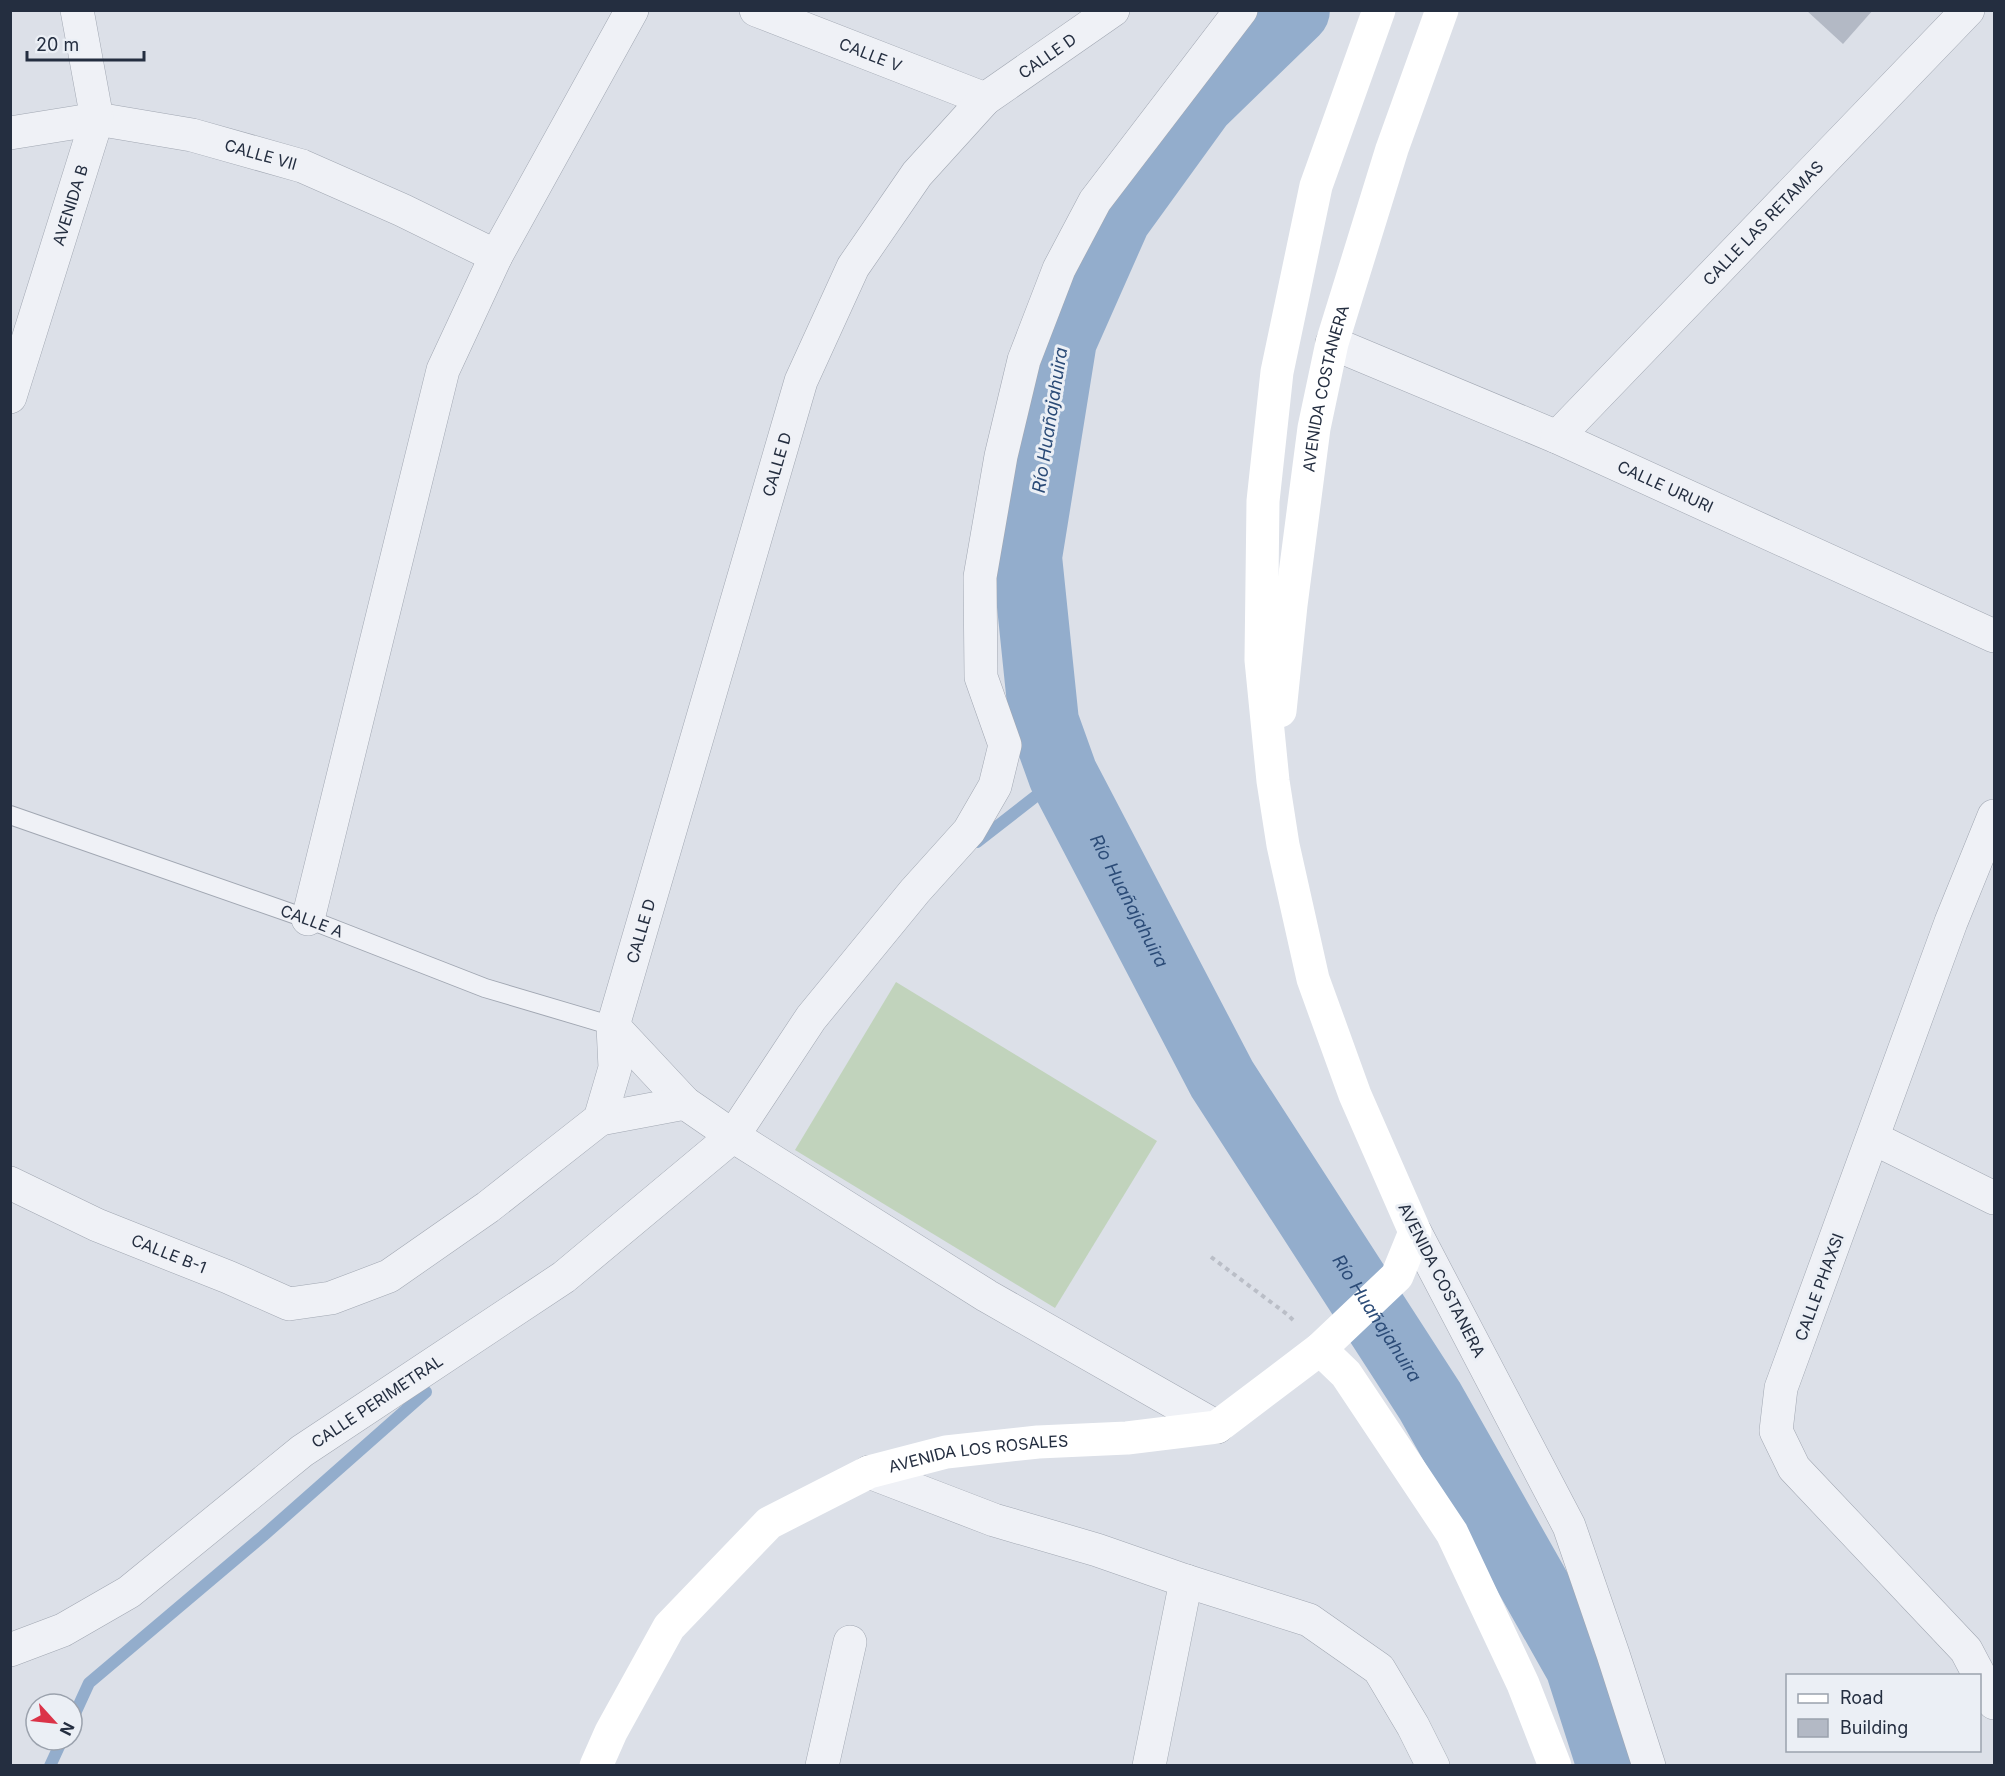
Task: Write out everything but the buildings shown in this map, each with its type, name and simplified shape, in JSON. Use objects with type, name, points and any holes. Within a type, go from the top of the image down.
[{"type":"main road","name":"AVENIDA COSTANERA","points":[[1379,10],[1316,186],[1277,372],[1263,501],[1261,660],[1273,781],[1283,845],[1313,979],[1355,1095],[1415,1232]]},
{"type":"main road","name":"AVENIDA COSTANERA","points":[[1273,781],[1305,493],[1314,428],[1332,343],[1392,149],[1442,10]]},
{"type":"main road","points":[[1316,186],[1308,289],[1310,309],[1326,338],[1332,343]]},
{"type":"main road","points":[[1217,1427],[1324,1345],[1396,1276],[1415,1232]]},
{"type":"main road","points":[[1324,1345],[1346,1374],[1452,1533],[1523,1684],[1555,1766]]},
{"type":"main road","name":"AVENIDA LOS ROSALES","points":[[596,1766],[611,1732],[669,1627],[770,1523],[869,1472],[946,1452],[1038,1442],[1127,1438],[1217,1427]]},
{"type":"street","name":"AVENIDA B","points":[[10,397],[97,119],[77,10]]},
{"type":"street","points":[[308,919],[443,370],[496,256],[632,10]]},
{"type":"street","name":"CALLE V","points":[[756,10],[985,99]]},
{"type":"street","name":"CALLE D","points":[[600,1119],[615,1068],[614,1026],[801,381],[853,267],[917,174],[985,99],[1113,10]]},
{"type":"street","name":"CALLE PERIMETRAL","points":[[10,1650],[63,1630],[129,1592],[302,1451],[564,1277],[733,1136],[811,1018],[915,891],[969,831],[995,786],[1005,745],[981,677],[980,577],[1001,456],[1024,360],[1059,269],[1095,201],[1241,10]]},
{"type":"street","name":"CALLE LAS RETAMAS","points":[[1557,437],[1968,10]]},
{"type":"street","name":"CALLE VII","points":[[10,133],[97,119],[192,135],[302,166],[402,210],[496,256]]},
{"type":"street","name":"CALLE URURI","points":[[1332,343],[1557,437],[1995,636]]},
{"type":"street","name":"CALLE PHAXSI","points":[[1979,1674],[1966,1650],[1794,1468],[1776,1431],[1781,1388],[1951,922],[1995,816]]},
{"type":"street","points":[[614,1026],[685,1103],[733,1136],[987,1296],[1217,1427]]},
{"type":"street","points":[[600,1119],[685,1103]]},
{"type":"street","name":"CALLE B-1","points":[[10,1183],[97,1225],[289,1304],[331,1298],[389,1276],[488,1207],[600,1119]]},
{"type":"street","points":[[1873,1138],[1995,1198]]},
{"type":"street","name":"AVENIDA COSTANERA","points":[[1415,1232],[1569,1526],[1648,1766]]},
{"type":"street","points":[[869,1472],[994,1520],[1097,1550],[1310,1620],[1379,1669],[1413,1726],[1432,1766]]},
{"type":"street","points":[[1149,1766],[1186,1581]]},
{"type":"street","points":[[822,1766],[850,1642]]},
{"type":"street","name":"CALLE PHAXSI","points":[[1981,1677],[1995,1703]]},
{"type":"lane","name":"CALLE A","points":[[10,815],[308,919],[485,988],[614,1026]]},
{"type":"path","points":[[1211,1257],[1324,1345]]},
{"type":"green space","points":[[896,982],[1157,1141],[1055,1308],[795,1150]]},
{"type":"waterway","name":"Río Huañajahuira","points":[[1295,10],[1200,102],[1116,218],[1062,340],[1027,557],[1044,722],[1063,775],[1222,1079],[1430,1401],[1580,1666],[1612,1766]]},
{"type":"waterway","points":[[977,842],[1063,775]]},
{"type":"waterway","points":[[84,1694],[89,1683],[263,1536],[426,1392]]},
{"type":"waterway","points":[[50,1766],[56,1752]]}]
